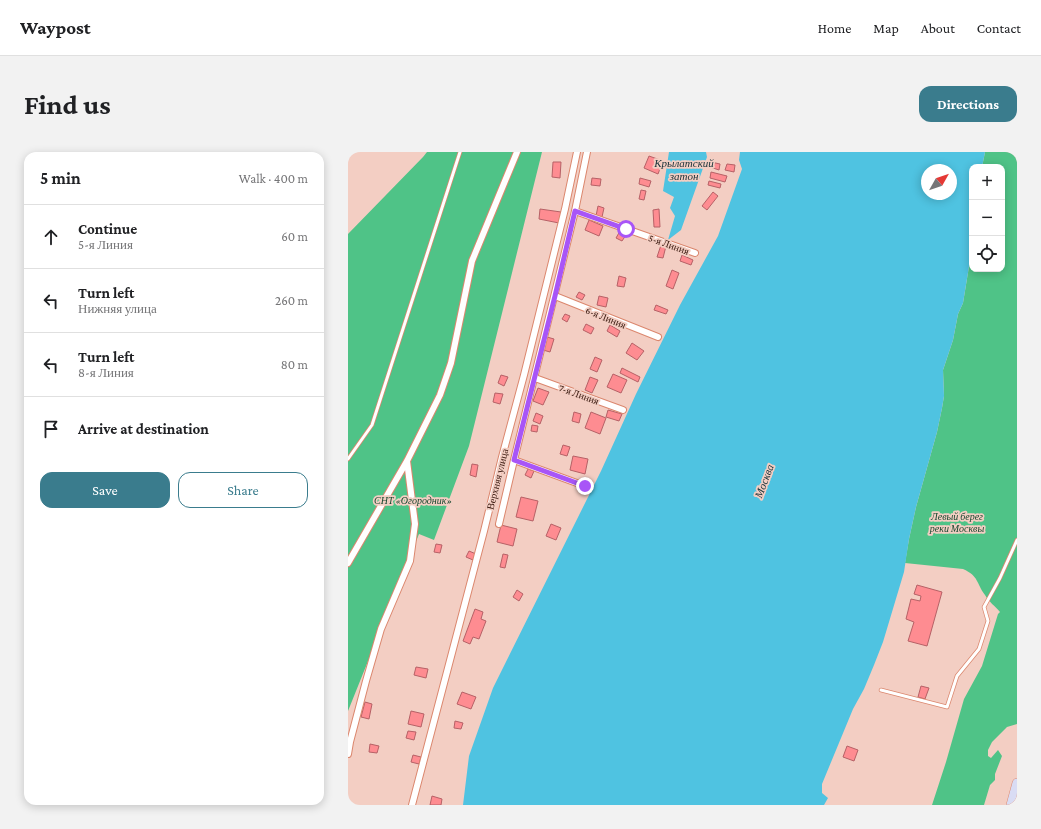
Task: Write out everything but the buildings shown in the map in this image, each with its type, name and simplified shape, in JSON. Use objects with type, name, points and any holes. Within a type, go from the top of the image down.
[{"type":"street","points":[[348,563],[407,461],[440,395],[450,363],[472,261],[517,152]]},
{"type":"street","name":"Верхняя улица","points":[[412,805],[524,375],[565,209],[577,152]]},
{"type":"street","points":[[500,524],[514,460],[575,211],[587,152]]},
{"type":"street","name":"5-я Линия","points":[[575,211],[695,253]]},
{"type":"street","name":"6-я Линия","points":[[555,296],[658,337]]},
{"type":"street","name":"7-я Линия","points":[[535,378],[623,410]]},
{"type":"street","points":[[514,460],[585,486]]},
{"type":"street","points":[[348,754],[349,742],[381,629],[410,561],[415,524],[407,461]]},
{"type":"street","points":[[1011,805],[1017,783]]},
{"type":"lane","points":[[348,459],[372,425],[460,152]]},
{"type":"lane","points":[[881,690],[947,707],[957,676],[979,649],[988,621],[984,607],[1000,578],[1017,540]]},
{"type":"green space","name":"СНТ «Огородник»","points":[[427,152],[542,152],[469,446],[434,540],[419,534],[348,711],[348,234]]},
{"type":"green space","name":"Левый берег реки Москвы","points":[[985,152],[1017,152],[1017,724],[1007,727],[992,742],[988,750],[988,756],[991,758],[998,750],[1002,756],[995,774],[995,780],[990,785],[984,805],[932,805],[964,699],[982,666],[998,614],[1000,612],[982,591],[975,577],[963,569],[905,563],[916,507],[937,432],[944,396],[943,370],[953,340],[958,314],[963,303],[969,266],[969,272],[1005,272],[1005,164],[983,164]]},
{"type":"water","name":"Крылатский затон","points":[[669,152],[706,152],[707,157],[681,230],[668,240],[675,216],[670,208],[674,197],[663,191]]},
{"type":"water","name":"Москва","points":[[740,152],[985,152],[983,164],[969,164],[969,266],[963,303],[958,314],[953,340],[943,370],[944,396],[942,408],[937,432],[916,507],[904,572],[883,642],[822,784],[822,793],[828,798],[824,805],[463,805],[469,756],[493,688],[601,471],[636,394],[680,305],[718,236],[742,169],[739,160]]},
{"type":"route","points":[[585,486],[514,460],[575,211],[626,229]]}]
